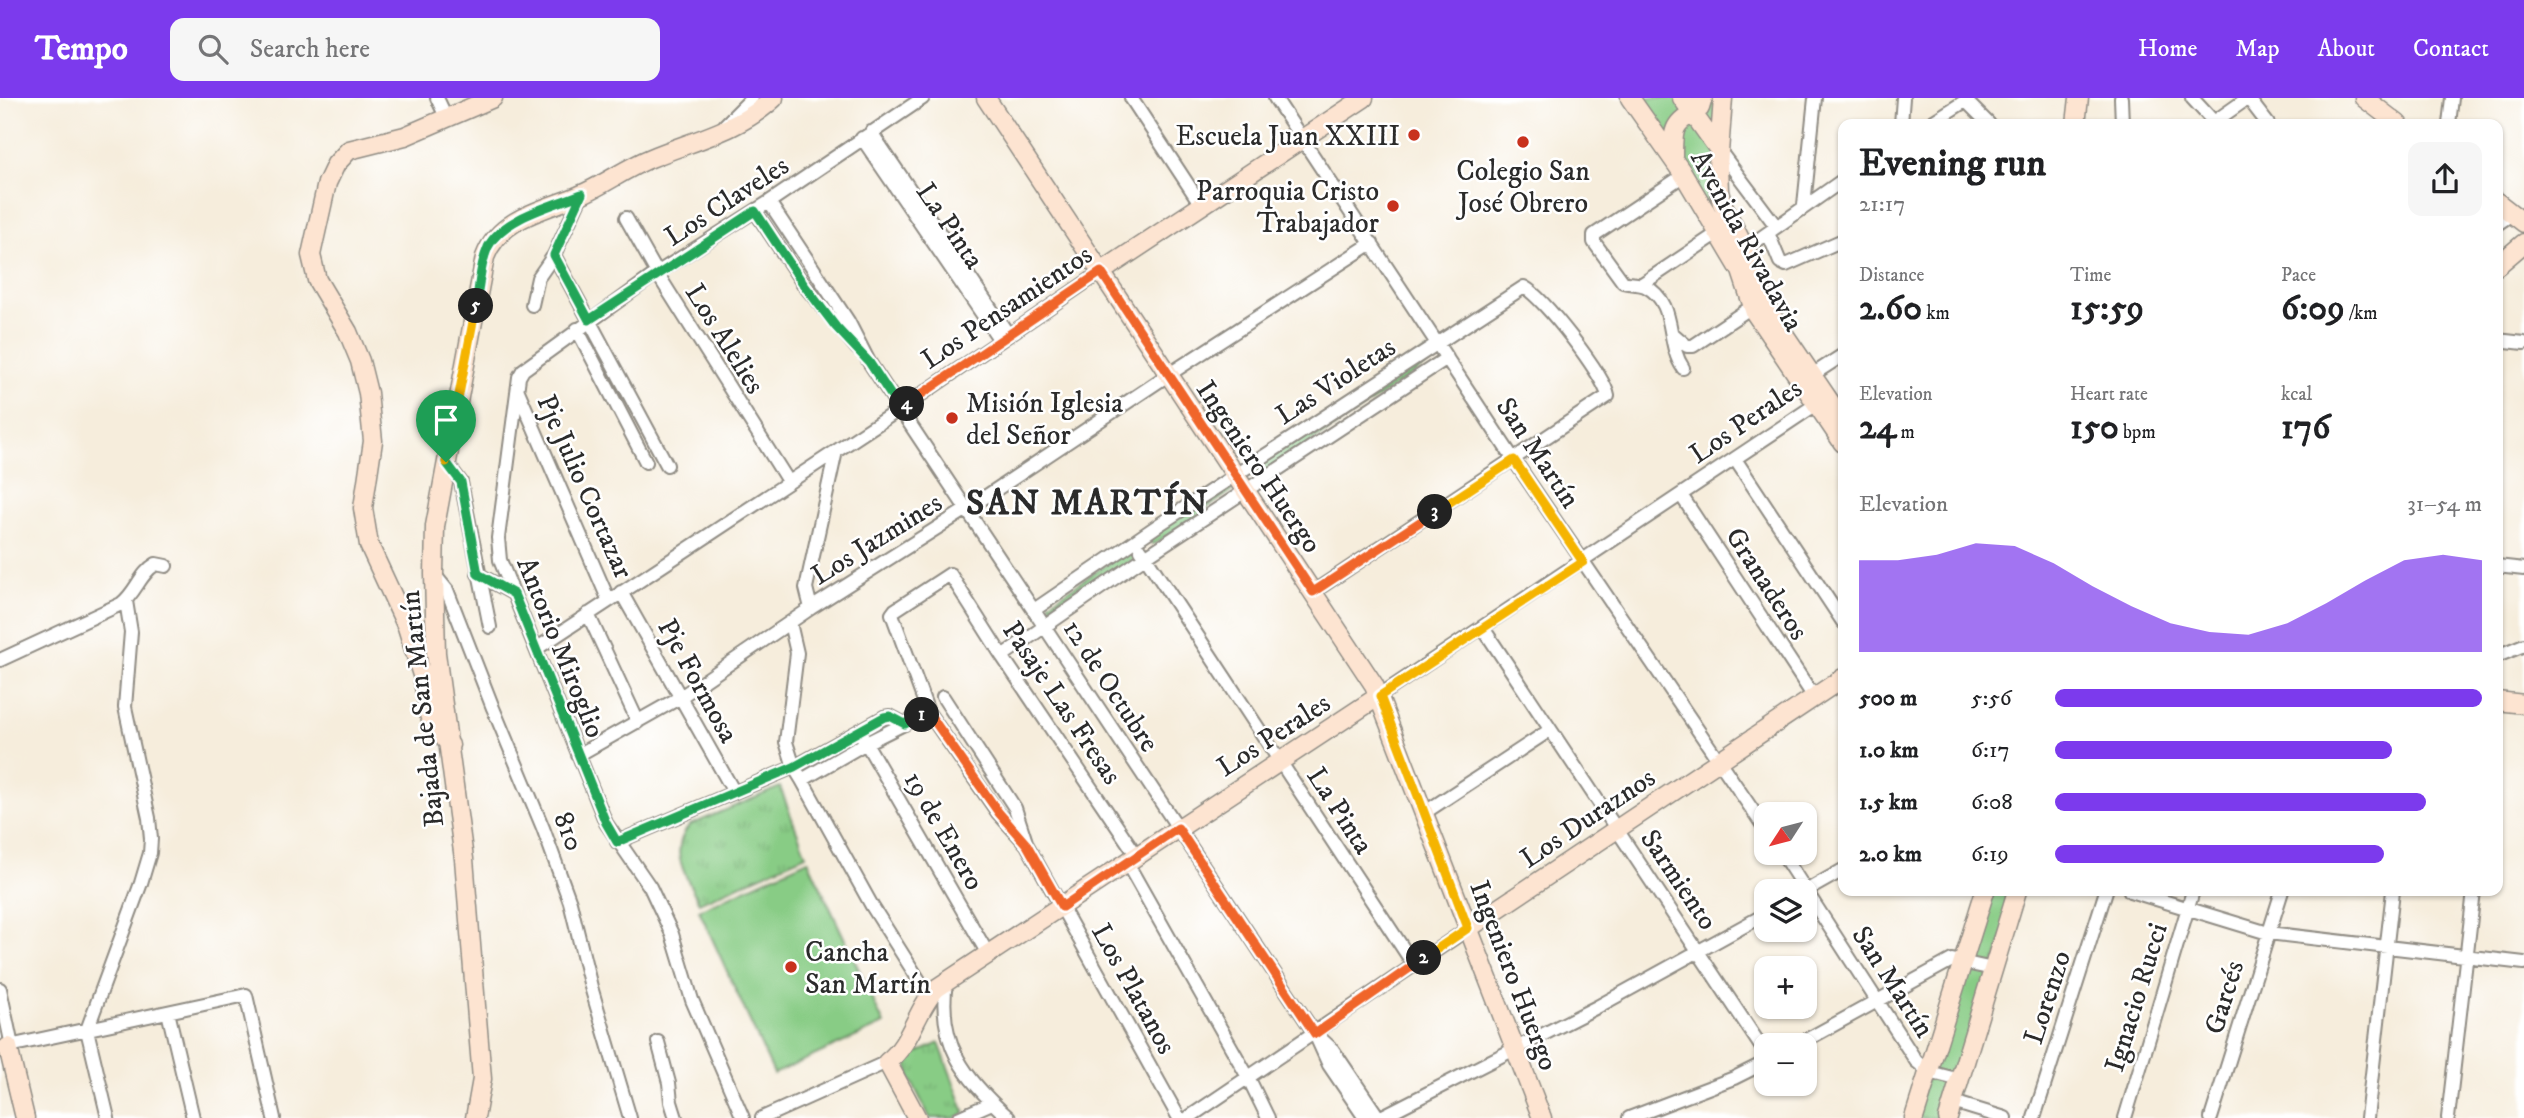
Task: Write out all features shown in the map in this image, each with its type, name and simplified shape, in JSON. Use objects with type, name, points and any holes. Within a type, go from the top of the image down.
[{"type":"main road","points":[[450,745],[433,726],[422,675],[407,627],[369,545],[363,508],[373,441],[368,393],[348,332],[317,280],[311,255],[327,183],[336,164],[349,150],[405,136],[493,98]]},
{"type":"main road","name":"Bajada de San Martín","points":[[475,1118],[482,1079],[464,859],[436,653],[433,573],[435,526],[485,257],[489,244],[513,223],[582,194],[636,164],[715,135],[744,121],[774,98]]},
{"type":"main road","name":"Ingeniero Huergo","points":[[986,98],[1380,696],[1542,1118]]},
{"type":"main road","name":"Los Pensamientos","points":[[1101,272],[1364,98]]},
{"type":"main road","name":"Avenida Rivadavia","points":[[1630,98],[1684,175],[1741,271],[1760,321],[1821,400],[1838,416]]},
{"type":"main road","points":[[1673,159],[1672,134],[1687,105],[1700,108],[1703,98]]},
{"type":"main road","points":[[1684,175],[1703,176],[1718,158],[1723,98]]},
{"type":"main road","points":[[2077,119],[2079,98]]},
{"type":"main road","points":[[2364,98],[2391,119]]},
{"type":"main road","name":"Avenida Rivadavia","points":[[1687,105],[1718,158],[1722,203],[1759,279],[1765,306],[1812,375],[1838,433]]},
{"type":"main road","points":[[2503,261],[2524,243]]},
{"type":"main road","name":"Los Duraznos","points":[[1468,928],[1838,681]]},
{"type":"main road","name":"Los Perales","points":[[887,1062],[900,1048],[929,996],[946,982],[1380,696]]},
{"type":"main road","points":[[2503,702],[2524,704]]},
{"type":"main road","points":[[1914,1118],[1983,896]]},
{"type":"main road","points":[[1951,1110],[2015,896]]},
{"type":"main road","points":[[7,1047],[24,1118]]},
{"type":"main road","points":[[887,1062],[917,1118]]},
{"type":"street","points":[[437,98],[447,119]]},
{"type":"street","points":[[715,135],[752,98]]},
{"type":"street","name":"Los Claveles","points":[[523,370],[589,320],[923,98]]},
{"type":"street","points":[[1131,98],[1202,206]]},
{"type":"street","name":"San Martín","points":[[1275,98],[1514,460],[1754,812]]},
{"type":"street","points":[[1804,205],[1815,98]]},
{"type":"street","points":[[1901,119],[1903,98]]},
{"type":"street","points":[[2121,98],[2122,119]]},
{"type":"street","points":[[2192,98],[2209,119]]},
{"type":"street","points":[[2218,119],[2248,98],[2264,119]]},
{"type":"street","points":[[2450,119],[2452,98]]},
{"type":"street","points":[[1937,119],[1968,99],[1985,119]]},
{"type":"street","name":"La Pinta","points":[[867,135],[1004,337]]},
{"type":"street","points":[[1718,158],[1772,229],[1780,262],[1786,265],[1838,242]]},
{"type":"street","points":[[1683,368],[1676,358],[1666,309],[1654,293],[1642,284],[1623,282],[1594,242],[1594,235],[1684,175]]},
{"type":"street","points":[[1745,249],[1838,183]]},
{"type":"street","points":[[532,305],[538,278],[554,255],[582,194]]},
{"type":"street","name":"12 de Octubre","points":[[769,202],[848,321],[869,362],[1315,1034],[1329,1065],[1365,1118]]},
{"type":"street","name":"12 de Octubre","points":[[755,211],[804,285],[836,327],[869,362]]},
{"type":"street","name":"Los Alelies","points":[[626,218],[657,274],[788,481]]},
{"type":"street","points":[[1642,284],[1718,233]]},
{"type":"street","name":"Los Jazmines","points":[[578,755],[679,698],[811,608],[1372,243]]},
{"type":"street","points":[[554,255],[664,460],[630,430]]},
{"type":"street","name":"Los Pensamientos","points":[[536,649],[900,409],[1101,272]]},
{"type":"street","name":"Las Violetas","points":[[1034,610],[1134,541],[1524,287],[1532,292],[1557,320],[1600,378],[1608,396],[1514,460]]},
{"type":"street","points":[[1672,333],[1688,346],[1693,346],[1753,306]]},
{"type":"street","points":[[577,329],[646,462]]},
{"type":"street","points":[[2503,341],[2524,343]]},
{"type":"street","name":"Las Violetas","points":[[1002,656],[1145,557],[1447,358]]},
{"type":"street","name":"Los Perales","points":[[1812,375],[1838,358]]},
{"type":"street","name":"Antorio Miroglio","points":[[523,370],[517,390],[498,538],[500,560],[606,823],[650,887],[673,934],[692,1000],[743,1118]]},
{"type":"street","name":"Pje Julio Cortazar","points":[[517,390],[609,601]]},
{"type":"street","name":"Los Perales","points":[[1380,696],[1821,400]]},
{"type":"street","points":[[811,608],[806,588],[835,452]]},
{"type":"street","points":[[1735,459],[1838,614]]},
{"type":"street","points":[[1313,592],[1514,460]]},
{"type":"street","points":[[446,462],[461,482],[490,627]]},
{"type":"street","name":"Granaderos","points":[[1681,495],[1814,698]]},
{"type":"street","name":"La Pinta","points":[[1134,541],[1414,965]]},
{"type":"street","points":[[0,660],[125,601],[149,568],[156,564],[166,566]]},
{"type":"street","points":[[2503,567],[2524,569]]},
{"type":"street","name":"810","points":[[433,573],[447,590],[570,902],[591,987],[630,1118]]},
{"type":"street","points":[[478,574],[514,594]]},
{"type":"street","name":"Los Platanos","points":[[950,574],[892,614],[928,712],[999,813],[1027,845]]},
{"type":"street","name":"Pasaje Las Fresas","points":[[950,574],[1132,860],[1268,1118]]},
{"type":"street","name":"Pje Formosa","points":[[621,592],[734,792]]},
{"type":"street","points":[[108,1118],[87,1030],[150,852],[149,818],[125,707],[131,632],[125,601]]},
{"type":"street","name":"Pje Julio Cortazar","points":[[588,614],[638,722]]},
{"type":"street","points":[[790,623],[797,653],[786,742],[794,767],[872,906],[929,996]]},
{"type":"street","name":"Sarmiento","points":[[1483,628],[1754,1036]]},
{"type":"street","points":[[2503,654],[2524,645]]},
{"type":"street","name":"Los Platanos","points":[[943,697],[1015,808],[1027,845],[1179,1118]]},
{"type":"street","points":[[802,780],[866,743],[928,712]]},
{"type":"street","points":[[617,842],[794,767],[884,717],[890,716],[905,724]]},
{"type":"street","points":[[1424,813],[1550,730]]},
{"type":"street","name":"19 de Enero","points":[[859,731],[988,954]]},
{"type":"street","points":[[1817,885],[1838,873]]},
{"type":"street","name":"Lorenzo","points":[[2034,1118],[2104,896]]},
{"type":"street","points":[[2145,896],[2268,933],[2524,963]]},
{"type":"street","name":"Ignacio Rucci","points":[[2125,1118],[2191,896]]},
{"type":"street","name":"Garcés","points":[[2211,1118],[2279,896]]},
{"type":"street","points":[[2367,1118],[2392,896]]},
{"type":"street","points":[[2448,1118],[2473,896]]},
{"type":"street","name":"San Martín","points":[[1817,909],[1916,1061],[1928,1072],[1960,1080]]},
{"type":"street","points":[[1379,1118],[1597,1007],[1754,921]]},
{"type":"street","name":"Los Duraznos","points":[[1188,1118],[1468,928]]},
{"type":"street","points":[[1817,1034],[1952,960],[1993,970]]},
{"type":"street","points":[[946,982],[944,1021],[949,1041],[962,1068],[1009,1118]]},
{"type":"street","points":[[0,989],[7,1047],[246,996],[274,1118]]},
{"type":"street","points":[[168,1012],[193,1118]]},
{"type":"street","name":"12 de Octubre","points":[[1315,1034],[1333,1050],[1379,1118]]},
{"type":"street","points":[[658,1042],[676,1118]]},
{"type":"street","name":"Los Perales","points":[[763,1118],[887,1062]]},
{"type":"street","points":[[1629,1118],[1754,1068]]},
{"type":"street","points":[[958,1118],[992,1102]]},
{"type":"street","points":[[1951,1110],[2005,1118]]},
{"type":"green space","points":[[1630,98],[1682,98],[1692,113],[1703,98],[1723,98],[1718,166],[1741,271]]},
{"type":"green space","points":[[1428,350],[1434,360],[1255,480],[1249,470]]},
{"type":"green space","points":[[1227,484],[1232,491],[1153,545],[1147,538]]},
{"type":"green space","points":[[1133,547],[1139,556],[1054,610],[1049,603]]},
{"type":"green space","points":[[780,787],[806,855],[699,903],[681,864],[679,854],[683,835],[690,825]]},
{"type":"green space","name":"Cancha San Martín","points":[[808,860],[884,1024],[774,1074],[699,910]]},
{"type":"green space","points":[[1983,896],[2015,896],[1948,1118],[1914,1118]]},
{"type":"green space","points":[[939,1043],[965,1113],[954,1118],[930,1118],[910,1078],[906,1058]]},
{"type":"place","name":"Escuela Juan XXIII","points":[[1414,135]]},
{"type":"place","name":"Colegio San José Obrero","points":[[1523,142]]},
{"type":"place","name":"Parroquia Cristo Trabajador","points":[[1393,206]]},
{"type":"place","name":"Misión Iglesia del Señor","points":[[952,418]]},
{"type":"place","name":"Cancha San Martín","points":[[791,967]]},
{"type":"district","name":"SAN MARTÍN","points":[[1088,502]]},
{"type":"route","points":[[582,194],[554,255],[589,320],[755,211],[804,285],[836,327],[869,362],[900,409],[1101,272],[1313,592],[1514,460],[1583,562],[1380,696],[1468,928],[1315,1034],[1178,828],[1062,907],[1027,845],[999,813],[928,712],[905,724],[890,716],[884,717],[794,767],[617,842],[606,823],[514,594],[478,574],[461,482],[446,462],[489,244],[513,223],[526,216],[582,194]]}]
